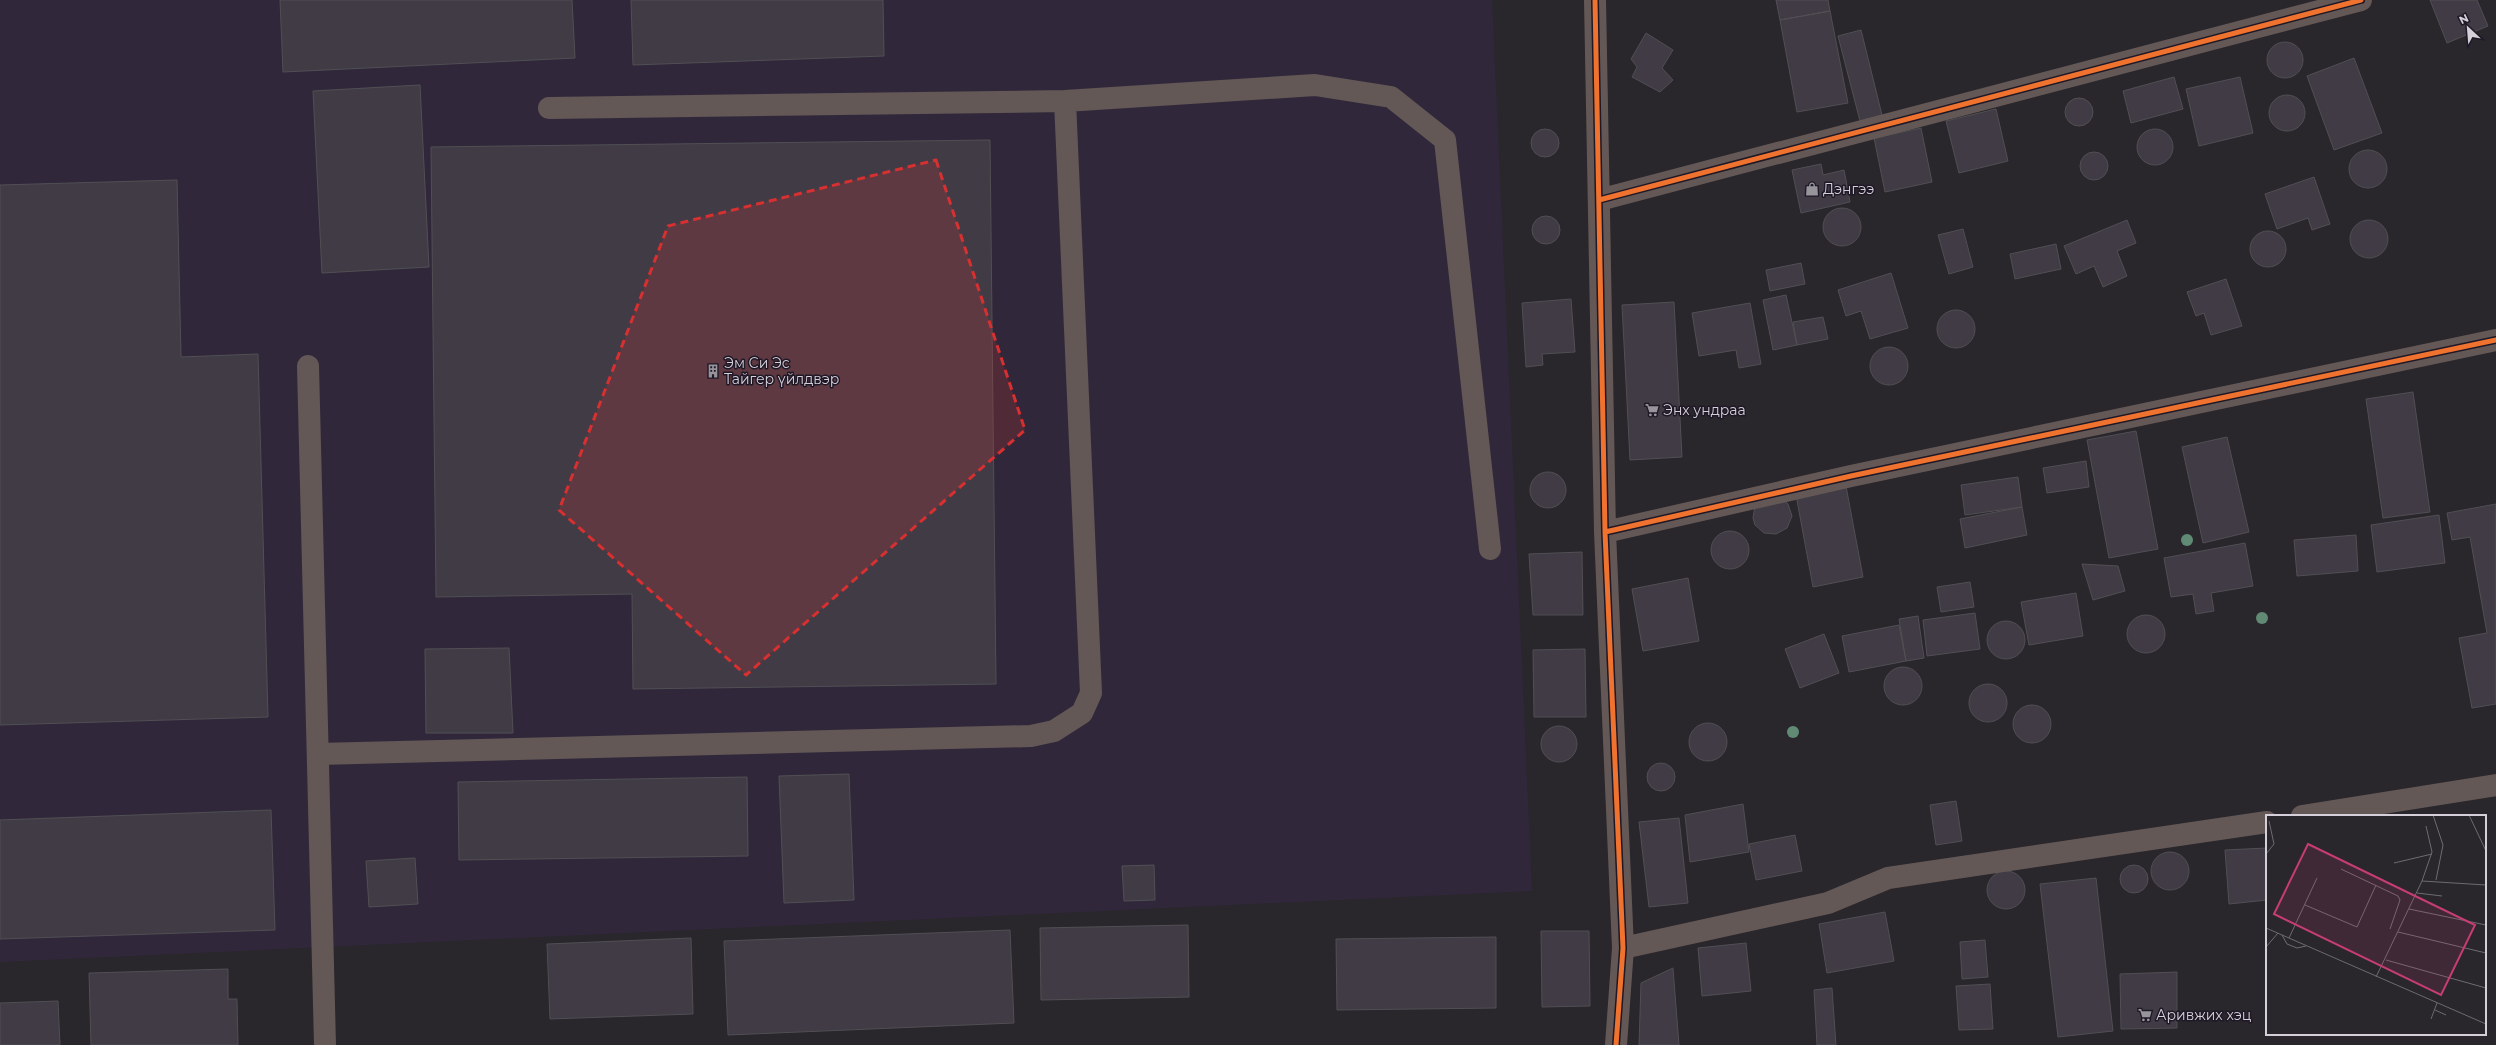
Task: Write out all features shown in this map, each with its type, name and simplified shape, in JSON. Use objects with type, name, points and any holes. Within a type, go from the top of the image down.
[{"type":"street","points":[[1595,0],[1605,532],[1623,948],[1616,1045]]},
{"type":"street","points":[[1599,200],[2361,0]]},
{"type":"street","points":[[549,108],[1065,101],[1315,85],[1391,97],[1444,140],[1490,549]]},
{"type":"street","points":[[318,754],[1031,736],[1054,731],[1082,714],[1091,693],[1065,101]]},
{"type":"street","points":[[1605,532],[1851,476],[2496,340]]},
{"type":"street","points":[[308,366],[325,1045]]},
{"type":"street","points":[[2308,815],[2496,785]]},
{"type":"street","points":[[1623,948],[1828,903],[1888,878],[2266,822]]},
{"type":"highlighted area","points":[[936,160],[1025,430],[746,675],[559,510],[668,226]]},
{"type":"shaded area","points":[[0,0],[1492,0],[1532,891],[0,962]]},
{"type":"building","points":[[280,0],[572,0],[575,58],[283,72]]},
{"type":"building","points":[[631,0],[883,0],[884,56],[633,65]]},
{"type":"building","points":[[1776,0],[1828,0],[1830,11],[1780,20]]},
{"type":"building","points":[[2430,0],[2477,0],[2488,26],[2447,43]]},
{"type":"building","points":[[1830,11],[1848,103],[1797,112],[1780,20]]},
{"type":"building","points":[[1861,30],[1882,115],[1860,121],[1838,36]]},
{"type":"building","points":[[1646,33],[1673,50],[1662,68],[1673,80],[1660,92],[1632,77],[1637,67],[1631,59]]},
{"type":"building","points":[[2289,42],[2298,47],[2302,53],[2302,67],[2298,73],[2289,78],[2281,78],[2272,73],[2268,67],[2267,56],[2272,47],[2278,43]]},
{"type":"building","points":[[2354,58],[2382,133],[2334,150],[2307,76]]},
{"type":"building","points":[[2174,77],[2183,109],[2131,123],[2123,91]]},
{"type":"building","points":[[2240,77],[2253,133],[2199,146],[2186,89]]},
{"type":"building","points":[[420,85],[429,267],[322,273],[313,91]]},
{"type":"building","points":[[2291,95],[2300,100],[2304,106],[2304,120],[2300,126],[2291,131],[2283,131],[2274,126],[2270,120],[2269,109],[2274,100],[2280,96]]},
{"type":"building","points":[[2079,98],[2089,102],[2093,112],[2089,122],[2079,126],[2069,122],[2065,112],[2069,102]]},
{"type":"building","points":[[1996,109],[2008,161],[1959,173],[1946,121]]},
{"type":"building","points":[[1921,128],[1932,182],[1885,192],[1874,138]]},
{"type":"building","points":[[1545,129],[1555,133],[1559,143],[1555,153],[1545,157],[1535,153],[1531,143],[1535,133]]},
{"type":"building","points":[[2159,129],[2168,134],[2172,140],[2172,154],[2168,160],[2159,165],[2151,165],[2142,160],[2138,154],[2137,143],[2142,134],[2148,130]]},
{"type":"building","name":"Эм Си Эс Тайгер үйлдвэр","points":[[990,140],[996,684],[633,689],[632,594],[436,597],[431,147]]},
{"type":"building","points":[[2364,150],[2372,150],[2382,155],[2386,162],[2386,176],[2382,183],[2372,188],[2364,188],[2354,183],[2352,180],[2349,173],[2349,165],[2354,155],[2357,153]]},
{"type":"building","points":[[2094,152],[2104,156],[2108,166],[2104,176],[2094,180],[2084,176],[2080,166],[2084,156]]},
{"type":"building","points":[[1821,164],[1823,175],[1844,170],[1850,202],[1801,213],[1792,170]]},
{"type":"building","points":[[2314,177],[2330,224],[2312,230],[2308,218],[2277,229],[2265,194]]},
{"type":"building","points":[[177,180],[181,357],[258,354],[268,717],[0,725],[0,185]]},
{"type":"building","points":[[1838,208],[1846,208],[1856,213],[1860,220],[1860,234],[1856,241],[1846,246],[1838,246],[1828,241],[1826,238],[1823,231],[1823,223],[1828,213],[1831,211]]},
{"type":"building","points":[[1546,216],[1556,220],[1560,230],[1556,240],[1546,244],[1536,240],[1532,230],[1536,220]]},
{"type":"building","points":[[2127,220],[2136,243],[2117,251],[2127,276],[2103,287],[2094,266],[2076,274],[2064,246]]},
{"type":"building","points":[[2365,220],[2373,220],[2383,225],[2387,232],[2387,246],[2383,253],[2373,258],[2365,258],[2355,253],[2353,250],[2350,243],[2350,235],[2355,225],[2358,223]]},
{"type":"building","points":[[1963,229],[1973,267],[1949,274],[1938,235]]},
{"type":"building","points":[[2272,231],[2281,236],[2285,242],[2285,256],[2281,262],[2272,267],[2264,267],[2255,262],[2251,256],[2250,245],[2255,236],[2261,232]]},
{"type":"building","points":[[2056,244],[2061,269],[2015,279],[2010,254]]},
{"type":"building","points":[[1801,263],[1805,284],[1770,291],[1766,270]]},
{"type":"building","points":[[1891,273],[1908,328],[1870,339],[1861,311],[1846,316],[1838,290]]},
{"type":"building","points":[[2226,279],[2242,326],[2211,335],[2204,313],[2196,316],[2187,292]]},
{"type":"building","points":[[1786,295],[1797,345],[1773,350],[1763,300]]},
{"type":"building","points":[[1571,299],[1575,352],[1542,354],[1543,365],[1526,367],[1522,303]]},
{"type":"building","points":[[1674,302],[1682,457],[1630,460],[1622,305]]},
{"type":"building","points":[[1750,303],[1761,364],[1739,368],[1736,350],[1699,356],[1692,313]]},
{"type":"building","points":[[1952,310],[1960,310],[1970,315],[1974,322],[1974,336],[1970,343],[1960,348],[1952,348],[1942,343],[1940,340],[1937,333],[1937,325],[1942,315],[1945,313]]},
{"type":"building","points":[[1823,317],[1828,339],[1797,345],[1793,322]]},
{"type":"building","points":[[1885,347],[1893,347],[1903,352],[1907,359],[1907,373],[1903,380],[1893,385],[1885,385],[1875,380],[1873,377],[1870,370],[1870,362],[1875,352],[1878,350]]},
{"type":"building","points":[[2413,392],[2430,512],[2383,518],[2366,399]]},
{"type":"building","points":[[2136,431],[2158,549],[2109,558],[2087,440]]},
{"type":"building","points":[[2227,437],[2249,532],[2203,543],[2182,447]]},
{"type":"building","points":[[2086,461],[2089,487],[2047,493],[2043,468]]},
{"type":"building","points":[[1552,472],[1561,477],[1565,483],[1565,497],[1561,503],[1552,508],[1544,508],[1535,503],[1531,497],[1530,486],[1535,477],[1541,473]]},
{"type":"building","points":[[2018,477],[2022,507],[1965,515],[1961,485]]},
{"type":"building","points":[[1846,486],[1863,577],[1813,587],[1796,495]]},
{"type":"building","points":[[1783,499],[1788,504],[1792,516],[1787,528],[1776,534],[1764,533],[1755,525],[1753,518],[1755,506]]},
{"type":"building","points":[[2496,504],[2496,704],[2472,708],[2459,638],[2487,633],[2470,537],[2452,540],[2447,513]]},
{"type":"building","points":[[2022,507],[2027,535],[1965,548],[1960,519]]},
{"type":"building","points":[[2439,515],[2445,563],[2377,572],[2371,525]]},
{"type":"building","points":[[1726,531],[1734,531],[1744,536],[1748,543],[1748,557],[1744,564],[1734,569],[1726,569],[1716,564],[1714,561],[1711,554],[1711,546],[1716,536],[1719,534]]},
{"type":"building","points":[[2356,535],[2358,571],[2297,576],[2294,540]]},
{"type":"building","points":[[2245,543],[2253,586],[2211,593],[2214,611],[2196,614],[2193,594],[2171,597],[2164,558]]},
{"type":"building","points":[[1582,552],[1583,615],[1533,615],[1529,554]]},
{"type":"building","points":[[2082,564],[2118,566],[2125,591],[2093,600]]},
{"type":"building","points":[[1688,578],[1699,641],[1643,651],[1632,589]]},
{"type":"building","points":[[1970,582],[1974,607],[1941,612],[1937,587]]},
{"type":"building","points":[[2076,593],[2083,636],[2029,645],[2021,602]]},
{"type":"building","points":[[1975,613],[1980,649],[1927,656],[1923,620]]},
{"type":"building","points":[[2142,615],[2150,615],[2160,620],[2164,627],[2164,641],[2160,648],[2150,653],[2142,653],[2132,648],[2130,645],[2127,638],[2127,630],[2132,620],[2135,618]]},
{"type":"building","points":[[1918,616],[1924,658],[1906,661],[1899,619]]},
{"type":"building","points":[[2002,621],[2010,621],[2020,626],[2024,633],[2024,647],[2020,654],[2010,659],[2002,659],[1992,654],[1990,651],[1987,644],[1987,636],[1992,626],[1995,624]]},
{"type":"building","points":[[1899,625],[1906,661],[1849,672],[1842,636]]},
{"type":"building","points":[[1824,634],[1839,673],[1800,688],[1785,649]]},
{"type":"building","points":[[509,648],[513,733],[426,733],[425,649]]},
{"type":"building","points":[[1585,649],[1586,717],[1534,717],[1533,650]]},
{"type":"building","points":[[1899,667],[1907,667],[1917,672],[1921,679],[1921,693],[1917,700],[1907,705],[1899,705],[1889,700],[1887,697],[1884,690],[1884,682],[1889,672],[1892,670]]},
{"type":"building","points":[[1984,684],[1992,684],[2002,689],[2006,696],[2006,710],[2002,717],[1992,722],[1984,722],[1974,717],[1972,714],[1969,707],[1969,699],[1974,689],[1977,687]]},
{"type":"building","points":[[2028,705],[2036,705],[2046,710],[2050,717],[2050,731],[2046,738],[2036,743],[2028,743],[2018,738],[2016,735],[2013,728],[2013,720],[2018,710],[2021,708]]},
{"type":"building","points":[[1704,723],[1712,723],[1722,728],[1726,735],[1726,749],[1722,756],[1712,761],[1704,761],[1694,756],[1692,753],[1689,746],[1689,738],[1694,728],[1697,726]]},
{"type":"building","points":[[1563,726],[1572,731],[1576,737],[1576,751],[1572,757],[1563,762],[1555,762],[1546,757],[1542,751],[1541,740],[1546,731],[1552,727]]},
{"type":"building","points":[[1661,763],[1671,767],[1675,777],[1671,787],[1661,791],[1651,787],[1647,777],[1651,767]]},
{"type":"building","points":[[849,774],[854,900],[784,903],[779,776]]},
{"type":"building","points":[[747,777],[748,856],[459,860],[458,782]]},
{"type":"building","points":[[1956,801],[1962,841],[1936,845],[1930,805]]},
{"type":"building","points":[[1743,804],[1749,852],[1690,862],[1685,815]]},
{"type":"building","points":[[271,810],[275,930],[0,939],[0,820]]},
{"type":"building","points":[[1679,818],[1688,903],[1649,907],[1639,822]]},
{"type":"building","points":[[1795,835],[1802,871],[1756,880],[1749,844]]},
{"type":"building","points":[[2266,848],[2266,900],[2229,904],[2225,850]]},
{"type":"building","points":[[2166,852],[2174,852],[2184,857],[2188,864],[2188,878],[2184,885],[2174,890],[2166,890],[2156,885],[2154,882],[2151,875],[2151,867],[2156,857],[2159,855]]},
{"type":"building","points":[[415,858],[418,904],[369,907],[366,861]]},
{"type":"building","points":[[1154,865],[1155,900],[1124,901],[1122,866]]},
{"type":"building","points":[[2134,865],[2144,869],[2148,879],[2144,889],[2134,893],[2124,889],[2120,879],[2124,869]]},
{"type":"building","points":[[2006,871],[2019,877],[2025,890],[2019,903],[2006,909],[1993,903],[1987,890],[1993,877]]},
{"type":"building","points":[[2096,878],[2113,1031],[2058,1037],[2040,884]]},
{"type":"building","points":[[1885,912],[1894,961],[1827,973],[1819,924]]},
{"type":"building","points":[[1188,925],[1189,997],[1041,1000],[1040,928]]},
{"type":"building","points":[[1010,930],[1014,1023],[728,1035],[724,941]]},
{"type":"building","points":[[1541,931],[1589,931],[1590,1006],[1542,1007]]},
{"type":"building","points":[[1496,937],[1496,1008],[1337,1010],[1336,939]]},
{"type":"building","points":[[691,938],[693,1014],[550,1019],[547,944]]},
{"type":"building","points":[[1985,940],[1988,977],[1962,979],[1960,942]]},
{"type":"building","points":[[1746,943],[1751,991],[1702,996],[1698,948]]},
{"type":"building","points":[[1673,968],[1679,1045],[1639,1045],[1641,983]]},
{"type":"building","points":[[228,969],[228,999],[237,999],[238,1045],[91,1045],[89,973]]},
{"type":"building","points":[[2177,972],[2177,1028],[2121,1029],[2120,974]]},
{"type":"building","points":[[1990,984],[1993,1029],[1959,1030],[1956,986]]},
{"type":"building","points":[[1832,988],[1836,1045],[1817,1045],[1814,990]]},
{"type":"building","points":[[58,1001],[60,1045],[0,1045],[0,1003]]},
{"type":"cycle path","points":[[1595,0],[1605,532],[1623,948],[1616,1045]]},
{"type":"cycle path","points":[[1599,200],[2361,0]]},
{"type":"cycle path","points":[[1605,532],[1851,476],[2496,340]]},
{"type":"place","name":"Дэнгээ","points":[[1812,189]]},
{"type":"place","name":"Эм Си Эс Тайгер үйлдвэр","points":[[713,371]]},
{"type":"place","name":"Энх ундраа","points":[[1652,410]]},
{"type":"place","name":"Аривжих хэц","points":[[2145,1015]]}]
